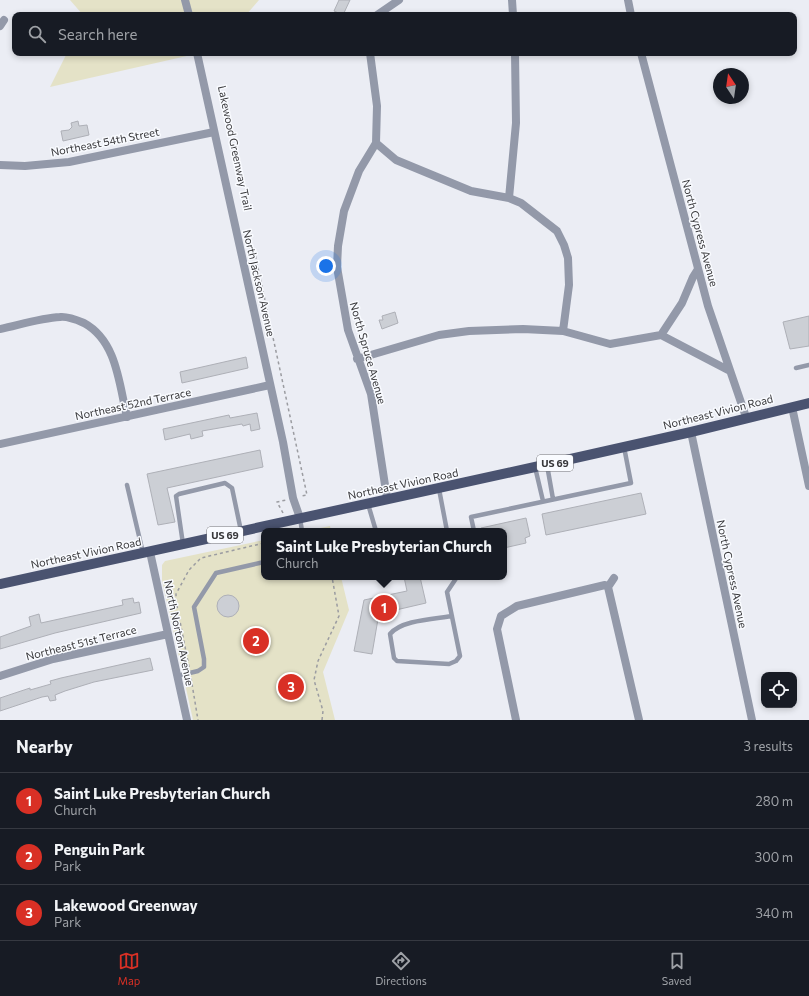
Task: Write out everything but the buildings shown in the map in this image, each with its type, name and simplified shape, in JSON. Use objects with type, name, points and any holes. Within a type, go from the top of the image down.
[{"type":"main road","name":"Northeast Vivion Road","points":[[0,584],[387,498],[438,489],[691,432],[746,417],[809,403]]},
{"type":"street","points":[[186,0],[188,12]]},
{"type":"street","points":[[381,12],[399,0]]},
{"type":"street","points":[[512,0],[513,12]]},
{"type":"street","points":[[628,0],[631,12]]},
{"type":"street","name":"North Jackson Avenue","points":[[198,56],[270,385],[293,498],[300,518]]},
{"type":"street","points":[[370,56],[377,106],[376,144],[396,160],[471,191],[509,198],[522,204],[557,231],[564,245],[568,258],[569,285],[563,331]]},
{"type":"street","points":[[509,198],[516,123],[515,56]]},
{"type":"street","name":"North Cypress Avenue","points":[[643,56],[708,306],[746,417]]},
{"type":"street","name":"Northeast 54th Street","points":[[0,165],[25,166],[69,162],[214,132]]},
{"type":"street","name":"North Spruce Avenue","points":[[376,144],[359,171],[350,191],[344,211],[338,246],[337,267],[342,301],[357,359],[370,394],[387,498]]},
{"type":"street","points":[[661,335],[682,303],[698,269]]},
{"type":"street","points":[[0,329],[60,317],[73,319],[94,330],[109,349],[114,360],[127,417]]},
{"type":"street","points":[[357,359],[439,335],[500,329],[563,331],[610,344],[661,335],[730,371]]},
{"type":"street","name":"Northeast 52nd Terrace","points":[[0,444],[270,385]]},
{"type":"street","points":[[792,407],[807,470],[809,486]]},
{"type":"street","name":"North Cypress Avenue","points":[[691,432],[752,720]]},
{"type":"street","name":"North Norton Avenue","points":[[146,552],[168,634],[187,720]]},
{"type":"street","points":[[614,578],[608,586],[639,720]]},
{"type":"street","points":[[516,720],[497,629],[501,616],[517,606],[605,585],[608,586]]},
{"type":"street","name":"Northeast 51st Terrace","points":[[0,676],[53,659],[168,634]]},
{"type":"lane","points":[[796,368],[809,366]]},
{"type":"lane","points":[[473,528],[471,516],[631,483],[624,447]]},
{"type":"lane","points":[[547,464],[553,499]]},
{"type":"lane","points":[[536,467],[543,501]]},
{"type":"lane","points":[[183,544],[176,496],[225,483],[232,488],[241,531]]},
{"type":"lane","points":[[128,485],[146,552]]},
{"type":"lane","points":[[438,489],[446,528]]},
{"type":"lane","points":[[368,503],[375,528]]},
{"type":"lane","points":[[300,518],[302,528]]},
{"type":"lane","points":[[178,676],[198,671],[204,667],[204,659],[194,607],[216,573],[261,563]]},
{"type":"lane","points":[[452,616],[401,625],[392,631],[390,634],[394,658],[396,661],[449,664],[456,661],[460,656],[452,616],[447,592],[455,580]]},
{"type":"path","points":[[248,245],[254,254],[307,495],[299,497]]},
{"type":"path","points":[[279,505],[277,502],[283,500]]},
{"type":"path","points":[[322,720],[323,710],[314,680],[318,661],[339,616],[333,580]]},
{"type":"shaded area","points":[[70,0],[259,0],[249,12],[80,12]]},
{"type":"shaded area","points":[[66,56],[187,56],[50,87]]},
{"type":"shaded area","points":[[261,541],[261,580],[342,580],[349,610],[323,672],[335,720],[193,720],[162,580],[162,565],[165,561]]},
{"type":"place","name":"Saint Luke Presbyterian Church","points":[[384,608]]},
{"type":"place","name":"Penguin Park","points":[[256,641]]},
{"type":"place","name":"Lakewood Greenway","points":[[291,687]]}]
